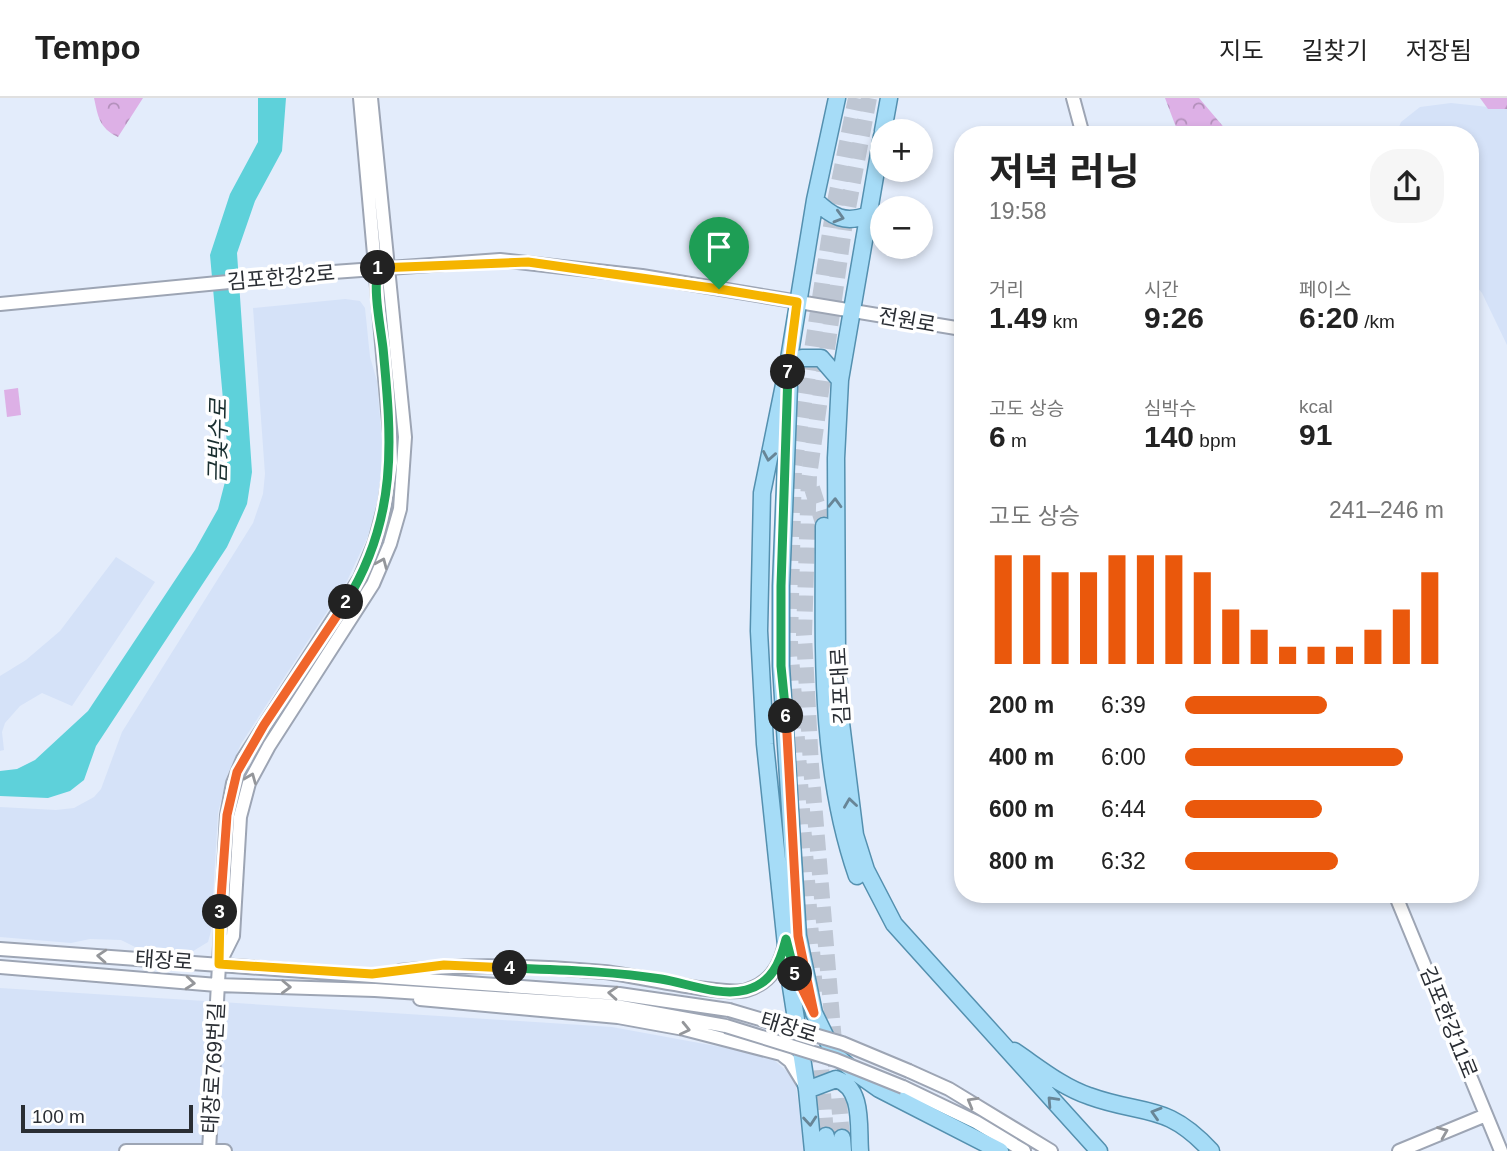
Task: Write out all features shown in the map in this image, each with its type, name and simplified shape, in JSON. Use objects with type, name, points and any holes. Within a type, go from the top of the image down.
[{"type":"main road","points":[[813,1151],[769,792],[759,631],[762,493],[788,365],[815,200],[837,98]]},
{"type":"main road","name":"김포대로","points":[[885,119],[889,98]]},
{"type":"main road","name":"김포대로","points":[[874,182],[840,380],[834,526],[841,723],[855,835],[866,870],[887,914],[991,1035],[1098,1151]]},
{"type":"main road","points":[[815,200],[828,214],[838,218],[855,220],[868,215]]},
{"type":"main road","points":[[788,365],[802,358],[821,358],[840,380]]},
{"type":"main road","points":[[788,365],[781,666],[790,770],[795,902]]},
{"type":"main road","points":[[774,514],[772,645],[781,790],[802,965],[814,1013]]},
{"type":"main road","points":[[824,526],[824,648],[832,784],[841,826],[858,878],[887,914]]},
{"type":"main road","points":[[786,939],[799,986],[834,1054],[878,1088],[1000,1151]]},
{"type":"main road","points":[[991,1035],[1066,1085],[1090,1097],[1175,1119],[1211,1151]]},
{"type":"main road","points":[[807,1090],[835,1079],[851,1088],[856,1099],[860,1151]]},
{"type":"street","points":[[360,98],[382,268]]},
{"type":"street","points":[[371,98],[382,268]]},
{"type":"street","points":[[1073,98],[1081,126]]},
{"type":"street","name":"김포한강2로","points":[[0,303],[382,268],[528,262],[852,311]]},
{"type":"street","name":"태장로769번길","points":[[209,1150],[226,828],[233,783],[243,759],[354,588],[381,525],[389,482],[390,433],[382,268]]},
{"type":"street","name":"전원로","points":[[852,311],[954,328]]},
{"type":"street","name":"김포한강11로","points":[[1398,903],[1498,1151]]},
{"type":"street","points":[[372,974],[444,965],[603,972],[734,993],[762,984],[771,976],[778,967],[786,939]]},
{"type":"street","name":"태장로","points":[[0,948],[619,994],[729,1010],[842,1043],[909,1071],[959,1095],[1051,1151]]},
{"type":"street","name":"태장로","points":[[0,967],[217,985],[375,990],[616,1006],[726,1026],[836,1060],[976,1122],[1024,1151]]},
{"type":"street","points":[[375,990],[437,1003],[593,1014],[684,1029],[781,1054],[790,1061],[807,1090]]},
{"type":"street","points":[[1399,1151],[1484,1116]]},
{"type":"street","points":[[126,1151],[225,1151]]},
{"type":"shaded area","points":[[1451,103],[1507,109],[1507,345],[1479,290],[1479,126],[1399,126],[1420,107]]},
{"type":"shaded area","points":[[345,299],[360,301],[365,308],[370,357],[377,381],[383,453],[377,505],[368,536],[347,581],[241,744],[227,776],[218,813],[211,931],[208,942],[190,953],[135,947],[121,940],[90,939],[71,943],[0,937],[0,807],[56,810],[74,808],[94,797],[101,789],[122,732],[253,523],[263,494],[265,474],[253,308]]},
{"type":"shaded area","points":[[116,557],[155,582],[72,706],[42,693],[20,706],[5,723],[2,732],[4,750],[0,751],[0,676],[26,660],[60,631]]},
{"type":"shaded area","points":[[0,988],[612,1027],[743,1051],[774,1060],[790,1074],[796,1086],[805,1151],[0,1151]]},
{"type":"green space","points":[[94,98],[143,98],[118,137],[103,125]]},
{"type":"green space","points":[[1165,98],[1199,98],[1223,126],[1176,126]]},
{"type":"green space","points":[[1480,98],[1507,98],[1507,109],[1488,109]]},
{"type":"green space","points":[[18,388],[21,415],[7,417],[4,390]]},
{"type":"water","points":[[258,98],[286,98],[282,151],[255,201],[237,253],[252,472],[247,504],[227,547],[96,746],[84,780],[70,791],[48,798],[0,796],[0,771],[17,769],[35,760],[88,711],[195,550],[218,509],[227,474],[227,444],[210,255],[230,194],[258,142]]},
{"type":"tunnel","points":[[815,992],[790,642],[794,467],[834,207],[856,98]]},
{"type":"tunnel","points":[[842,1138],[811,766],[804,635],[809,476],[844,229],[869,98]]},
{"type":"tunnel","points":[[812,488],[824,526]]},
{"type":"tunnel","points":[[818,1022],[826,1136]]},
{"type":"route","points":[[500,261],[528,262],[719,289],[797,302],[788,365],[781,666],[790,770],[798,936],[814,1013],[799,986],[786,939],[778,967],[771,976],[762,984],[734,993],[661,979],[603,972],[444,965],[372,974],[219,964],[227,815],[233,783],[243,759],[264,725],[360,578],[381,525],[391,463],[377,268],[500,261]]},
{"type":"water label","name":"금빛수로","points":[[218,441]]}]
